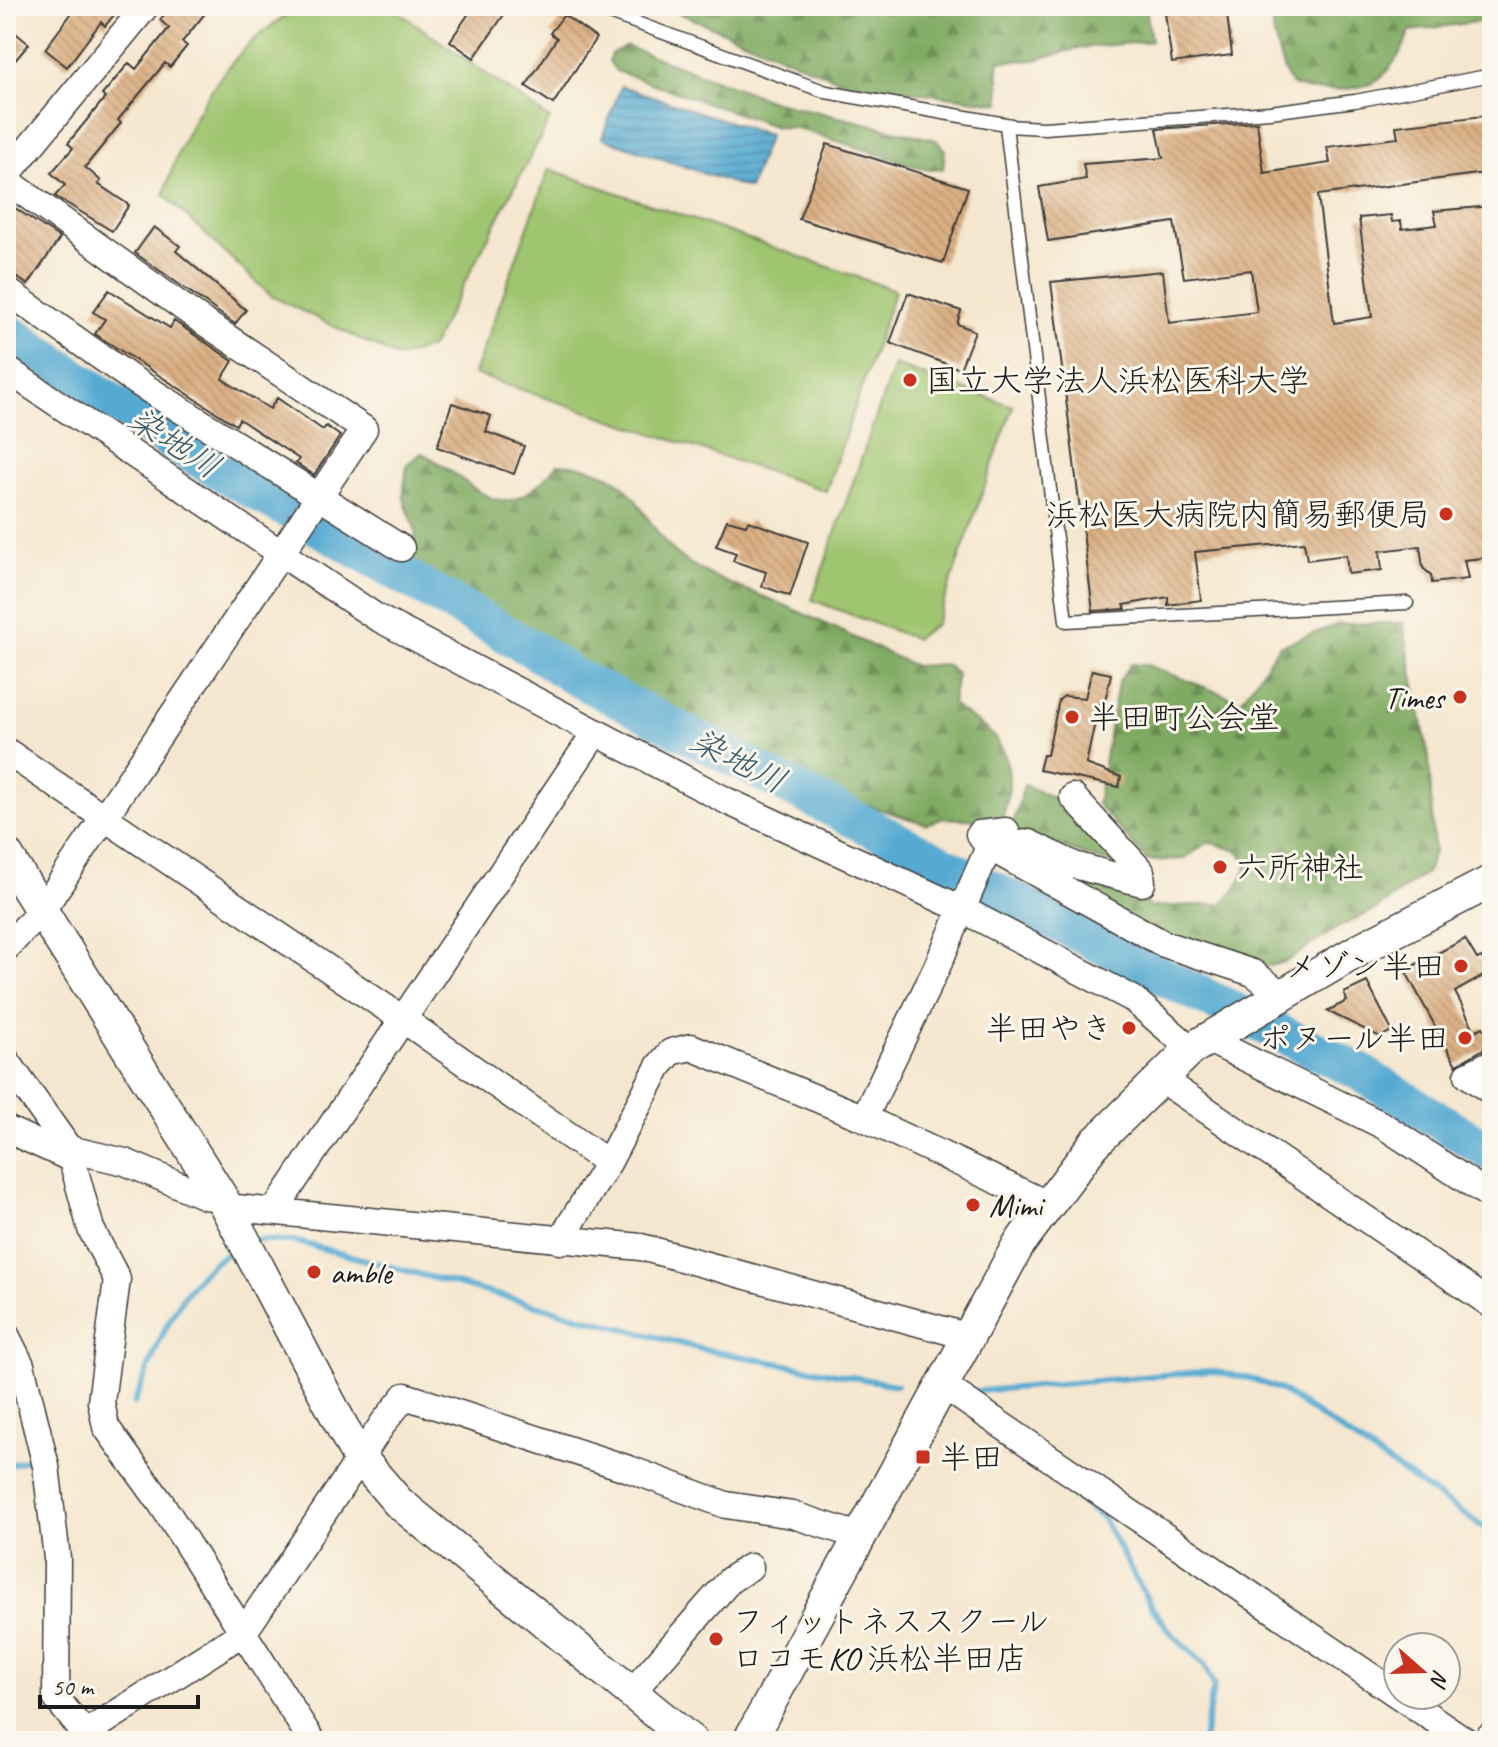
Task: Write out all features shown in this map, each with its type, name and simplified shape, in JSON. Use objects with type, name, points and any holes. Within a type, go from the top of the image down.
[{"type":"street","points":[[6,948],[43,909],[364,429],[195,316],[6,178],[146,6]]},
{"type":"street","points":[[6,290],[132,379],[401,548]]},
{"type":"street","points":[[6,369],[376,617],[727,801],[964,906],[1209,1039],[1384,1126],[1492,1197]]},
{"type":"street","points":[[274,1211],[596,732]]},
{"type":"street","points":[[6,751],[404,1020],[608,1163]]},
{"type":"street","points":[[994,844],[1029,843],[1074,865],[1142,883],[1141,871],[1073,797]]},
{"type":"street","points":[[864,1118],[994,844]]},
{"type":"street","points":[[994,844],[1164,944],[1253,973],[1281,994]]},
{"type":"street","points":[[6,854],[229,1212],[361,1458],[398,1502],[691,1741]]},
{"type":"street","points":[[749,1741],[966,1336],[1019,1244],[1094,1144],[1161,1079],[1209,1039],[1281,994],[1492,881]]},
{"type":"street","points":[[560,1241],[608,1163],[659,1066],[671,1052],[691,1047],[864,1118],[1047,1204]]},
{"type":"street","points":[[6,1060],[69,1153],[91,1229],[119,1284],[101,1402],[106,1427],[161,1503],[312,1741]]},
{"type":"street","points":[[1492,1063],[1468,1075],[1492,1092]]},
{"type":"street","points":[[1161,1079],[1492,1305]]},
{"type":"street","points":[[6,1129],[69,1153],[125,1162],[205,1196],[229,1212],[274,1211],[641,1247],[966,1336]]},
{"type":"street","points":[[6,1335],[21,1365],[46,1466],[57,1558],[56,1698],[88,1737],[244,1632],[394,1407],[405,1396],[726,1505],[784,1512],[859,1536]]},
{"type":"street","points":[[941,1384],[1382,1684]]},
{"type":"street","points":[[631,1693],[730,1580],[750,1567]]},
{"type":"street","points":[[1422,1711],[1466,1741]]},
{"type":"lane","points":[[590,6],[826,92],[1016,126],[1006,126]]},
{"type":"lane","points":[[1006,126],[1044,128],[1270,112],[1355,101],[1492,75]]},
{"type":"lane","points":[[1006,126],[1066,621],[1407,603]]},
{"type":"green space","points":[[304,6],[390,6],[550,119],[431,347],[399,358],[271,296],[164,195],[184,139],[214,86],[254,40]]},
{"type":"green space","points":[[662,6],[1146,6],[1151,41],[1080,48],[1035,60],[998,61],[1000,103],[846,83]]},
{"type":"green space","points":[[1268,6],[1492,6],[1492,20],[1410,31],[1398,56],[1381,78],[1364,86],[1322,90],[1298,87],[1287,77]]},
{"type":"green space","points":[[626,46],[772,101],[936,140],[945,150],[943,169],[928,170],[796,128],[776,127],[616,71],[609,61],[611,54]]},
{"type":"green space","points":[[549,169],[895,290],[826,491],[474,374]]},
{"type":"green space","points":[[894,365],[1013,406],[936,624],[915,639],[812,600]]},
{"type":"green space","points":[[422,453],[476,490],[490,498],[505,501],[520,497],[538,486],[558,464],[587,468],[609,476],[636,501],[670,548],[699,569],[915,666],[945,664],[957,674],[952,704],[989,732],[1005,756],[1009,788],[1001,821],[944,818],[926,824],[822,791],[575,668],[531,637],[407,568],[407,552],[415,532],[404,498],[404,486],[407,464]]},
{"type":"green space","points":[[1403,623],[1429,758],[1434,852],[1427,872],[1377,909],[1339,927],[1287,961],[1270,966],[1168,940],[1077,890],[1030,849],[1130,892],[1150,907],[1222,904],[1235,890],[1248,864],[1238,851],[1209,842],[1184,859],[1148,861],[1097,804],[1118,683],[1131,664],[1147,665],[1241,701],[1279,646],[1339,624]]},
{"type":"green space","points":[[1024,785],[1061,801],[1135,871],[1011,831]]},
{"type":"water","points":[[621,86],[769,135],[749,189],[602,138]]},
{"type":"building","points":[[77,6],[121,6],[105,26],[101,22],[67,67],[45,49]]},
{"type":"building","points":[[171,6],[211,6],[182,42],[187,46],[170,67],[165,63],[118,120],[121,123],[85,167],[101,181],[98,184],[129,205],[112,231],[55,196],[65,185],[51,173],[73,148],[68,143],[105,98],[102,95],[129,63],[136,69],[169,28],[160,20]]},
{"type":"building","points":[[474,6],[510,6],[474,58],[450,41]]},
{"type":"building","points":[[1164,6],[1226,6],[1232,55],[1172,63]]},
{"type":"building","points":[[564,15],[596,38],[553,104],[526,86],[557,38],[550,33]]},
{"type":"building","points":[[6,25],[29,44],[6,71]]},
{"type":"building","points":[[1492,115],[1492,172],[1318,195],[1334,323],[1372,317],[1359,218],[1391,215],[1392,222],[1401,221],[1402,229],[1437,225],[1434,211],[1492,206],[1492,557],[1464,560],[1468,579],[1432,583],[1431,575],[1423,568],[1420,546],[1380,551],[1382,570],[1348,574],[1346,555],[1307,560],[1304,542],[1195,552],[1201,600],[1168,605],[1168,597],[1124,605],[1126,609],[1093,611],[1051,282],[1163,271],[1169,323],[1257,312],[1251,270],[1184,278],[1174,222],[1048,241],[1039,187],[1086,179],[1083,164],[1163,158],[1157,129],[1257,122],[1264,173],[1330,163],[1327,147],[1398,138],[1396,126]]},
{"type":"building","points":[[827,144],[968,188],[943,263],[799,219]]},
{"type":"building","points":[[6,202],[60,238],[28,285],[6,270]]},
{"type":"building","points":[[154,227],[180,246],[176,251],[246,310],[235,324],[135,253]]},
{"type":"building","points":[[109,290],[170,328],[174,321],[233,361],[222,379],[270,409],[277,398],[323,430],[326,426],[340,436],[314,475],[296,463],[299,459],[239,419],[236,425],[95,334],[105,319],[93,312]]},
{"type":"building","points":[[908,293],[961,311],[957,324],[975,331],[960,369],[890,343]]},
{"type":"building","points":[[452,403],[491,416],[486,432],[524,446],[514,474],[437,447]]},
{"type":"building","points":[[727,520],[746,525],[748,521],[808,542],[790,596],[762,586],[766,572],[733,561],[736,553],[716,546]]},
{"type":"building","name":"半田町公会堂","points":[[1092,670],[1111,674],[1104,705],[1099,704],[1086,764],[1121,777],[1119,787],[1039,770],[1043,755],[1047,755],[1059,700],[1064,696],[1085,698]]},
{"type":"building","points":[[1465,939],[1477,959],[1482,957],[1490,972],[1455,992],[1475,1031],[1483,1027],[1492,1044],[1456,1065],[1405,970]]},
{"type":"building","points":[[1367,982],[1392,1031],[1380,1037],[1327,1011],[1347,1001],[1344,993]]},
{"type":"waterway","name":"染地川","points":[[6,331],[190,454],[534,650],[571,675],[1162,976],[1358,1071],[1492,1153]]},
{"type":"waterway","points":[[256,1240],[294,1241],[701,1349],[896,1385]]},
{"type":"waterway","points":[[134,1403],[161,1337],[185,1294],[218,1260],[238,1248]]},
{"type":"waterway","points":[[968,1392],[1210,1371],[1249,1378],[1281,1390],[1492,1533]]},
{"type":"waterway","points":[[1004,1442],[1103,1519],[1152,1608],[1173,1635],[1204,1664],[1214,1685],[1203,1741]]},
{"type":"waterway","points":[[6,1466],[30,1459]]},
{"type":"place","name":"国立大学法人浜松医科大学","points":[[910,380]]},
{"type":"place","name":"浜松医大病院内簡易郵便局","points":[[1446,514]]},
{"type":"place","name":"Times","points":[[1460,697]]},
{"type":"place","name":"半田町公会堂","points":[[1072,717]]},
{"type":"place","name":"六所神社","points":[[1220,867]]},
{"type":"place","name":"メゾン半田","points":[[1461,966]]},
{"type":"place","name":"半田やき","points":[[1129,1028]]},
{"type":"place","name":"ポヌール半田","points":[[1465,1038]]},
{"type":"place","name":"Mimi","points":[[973,1205]]},
{"type":"place","name":"amble","points":[[314,1272]]},
{"type":"place","name":"半田","points":[[923,1457]]},
{"type":"place","name":"フィットネススクール ロコモKO 浜松半田店","points":[[716,1639]]}]
